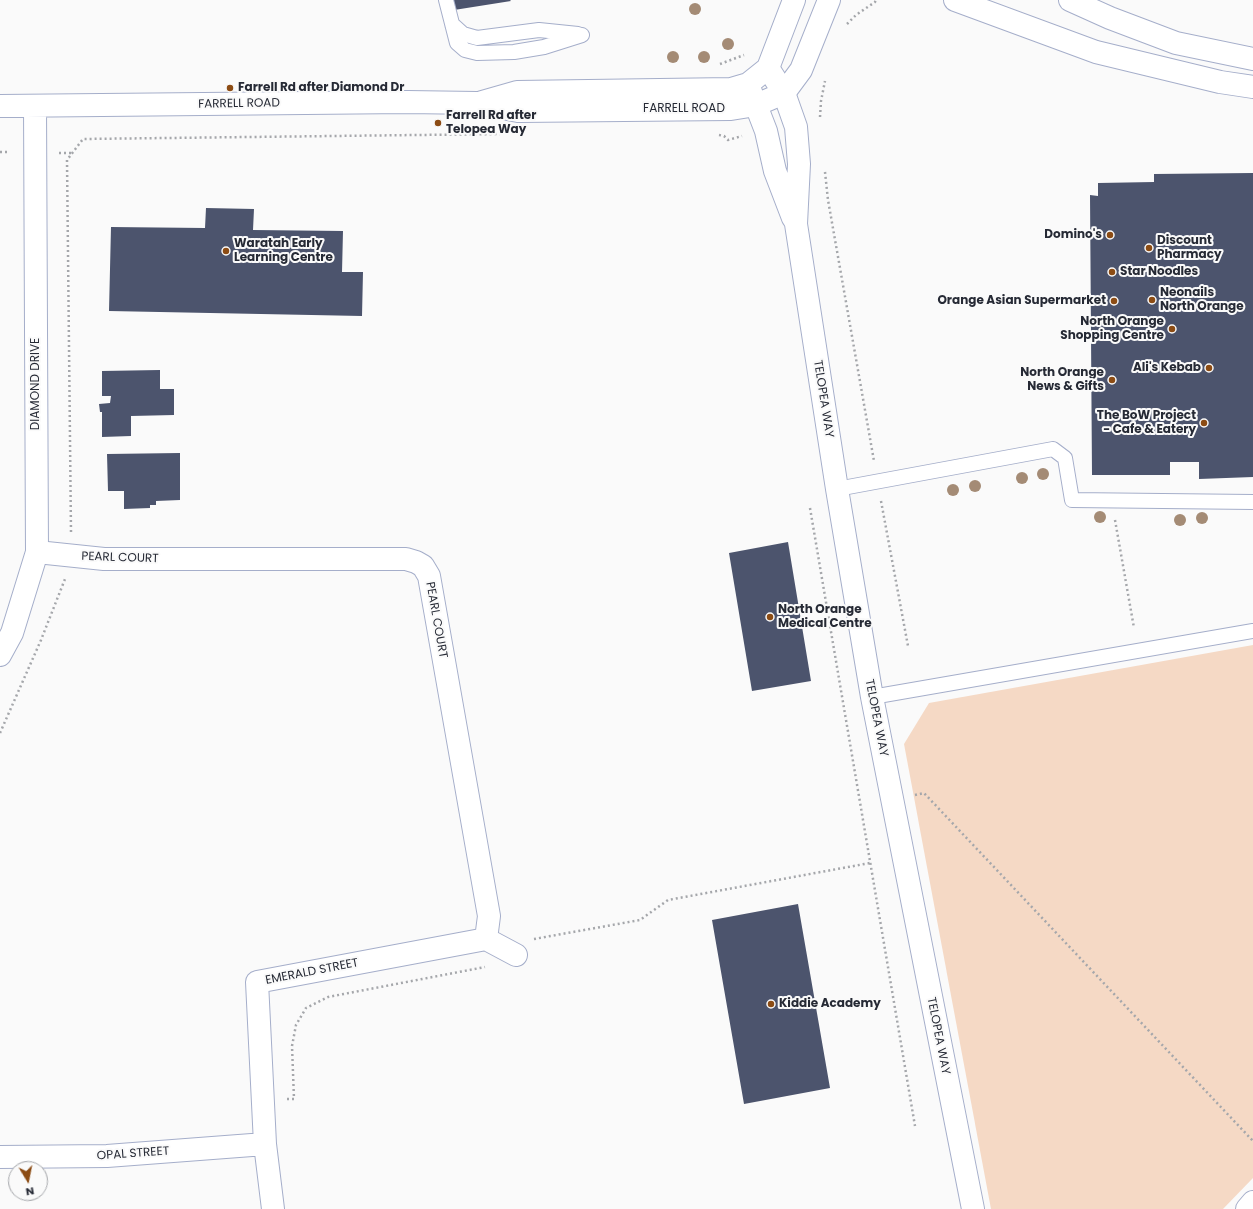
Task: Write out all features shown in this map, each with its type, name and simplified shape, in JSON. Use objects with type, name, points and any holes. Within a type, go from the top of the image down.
[{"type":"street","points":[[768,68],[794,0]]},
{"type":"street","points":[[784,93],[801,70],[829,0]]},
{"type":"street","points":[[955,0],[1096,52],[1220,82],[1253,87]]},
{"type":"street","points":[[1070,0],[1110,18],[1176,43],[1253,59]]},
{"type":"street","name":"FARRELL ROAD","points":[[478,103],[517,92],[731,89],[748,84],[768,68]]},
{"type":"street","name":"TELOPEA WAY","points":[[768,68],[784,93],[796,127],[799,164],[796,224],[837,489],[872,697],[973,1209]]},
{"type":"street","name":"TELOPEA WAY","points":[[748,84],[766,131],[775,171],[796,224]]},
{"type":"street","name":"FARRELL ROAD","points":[[0,106],[407,102],[478,103],[518,111],[731,109],[756,105],[784,93]]},
{"type":"street","name":"DIAMOND DRIVE","points":[[0,655],[12,633],[36,552],[35,106]]},
{"type":"street","name":"PEARL COURT","points":[[36,552],[104,559],[406,559],[423,566],[429,576],[489,916],[486,939]]},
{"type":"street","points":[[486,939],[511,953]]},
{"type":"street","name":"EMERALD STREET","points":[[273,1209],[265,1144],[257,982],[486,939]]},
{"type":"street","name":"OPAL STREET","points":[[0,1157],[107,1156],[265,1144]]},
{"type":"street","points":[[1247,1209],[1253,1202]]},
{"type":"lane","points":[[446,0],[457,43],[466,50],[477,53],[514,52],[544,47],[582,35]]},
{"type":"lane","points":[[837,489],[1053,449],[1064,458],[1072,500],[1253,502]]},
{"type":"lane","points":[[872,697],[1253,631]]},
{"type":"path","points":[[870,0],[876,1]]},
{"type":"path","points":[[845,26],[856,15],[876,1]]},
{"type":"path","points":[[820,120],[820,101],[825,80]]},
{"type":"path","points":[[67,160],[83,139],[501,134]]},
{"type":"path","points":[[718,135],[724,136],[728,140],[748,135]]},
{"type":"path","points":[[825,170],[828,200],[908,646]]},
{"type":"path","points":[[810,508],[914,1126]]},
{"type":"path","points":[[1114,515],[1134,628]]},
{"type":"path","points":[[892,800],[924,793],[1253,1141]]},
{"type":"path","points":[[285,1099],[294,1099],[292,1046],[296,1025],[306,1008],[328,997],[490,966],[511,953],[516,942],[640,920],[668,900],[870,863]]},
{"type":"shaded area","points":[[1253,645],[1253,1178],[1223,1209],[991,1209],[904,744],[929,703]]},
{"type":"building","points":[[452,0],[510,0],[511,1],[454,10]]},
{"type":"building","name":"North Orange Shopping Centre","points":[[1253,173],[1253,477],[1199,479],[1199,462],[1170,462],[1170,475],[1092,475],[1090,195],[1098,196],[1098,183],[1154,182],[1154,174]]},
{"type":"building","name":"Waratah Early Learning Centre","points":[[206,208],[254,209],[253,230],[343,231],[342,272],[363,272],[362,316],[109,311],[111,227],[205,228]]},
{"type":"building","points":[[160,370],[160,389],[174,389],[174,415],[131,416],[131,436],[102,437],[102,412],[100,412],[99,404],[110,403],[111,396],[102,396],[102,371]]},
{"type":"building","points":[[180,453],[180,500],[156,501],[156,505],[150,505],[150,508],[124,509],[124,491],[108,491],[107,454]]},
{"type":"building","name":"North Orange Medical Centre","points":[[788,542],[811,681],[752,691],[729,553]]},
{"type":"building","name":"Kiddie Academy","points":[[798,904],[830,1088],[744,1104],[712,920]]},
{"type":"place","name":"Farrell Rd after Diamond Dr","points":[[230,88]]},
{"type":"place","name":"Farrell Rd after Telopea Way","points":[[438,123]]},
{"type":"place","name":"Domino's","points":[[1110,235]]},
{"type":"place","name":"Discount Pharmacy","points":[[1149,248]]},
{"type":"place","name":"Waratah Early Learning Centre","points":[[226,251]]},
{"type":"place","name":"Star Noodles","points":[[1112,272]]},
{"type":"place","name":"Neonails North Orange","points":[[1152,300]]},
{"type":"place","name":"Orange Asian Supermarket","points":[[1114,301]]},
{"type":"place","name":"North Orange Shopping Centre","points":[[1172,329]]},
{"type":"place","name":"Ali's Kebab","points":[[1209,368]]},
{"type":"place","name":"North Orange News & Gifts","points":[[1112,380]]},
{"type":"place","name":"The BoW Project - Cafe & Eatery","points":[[1204,423]]},
{"type":"place","name":"North Orange Medical Centre","points":[[770,617]]},
{"type":"place","name":"Kiddie Academy","points":[[771,1004]]}]
